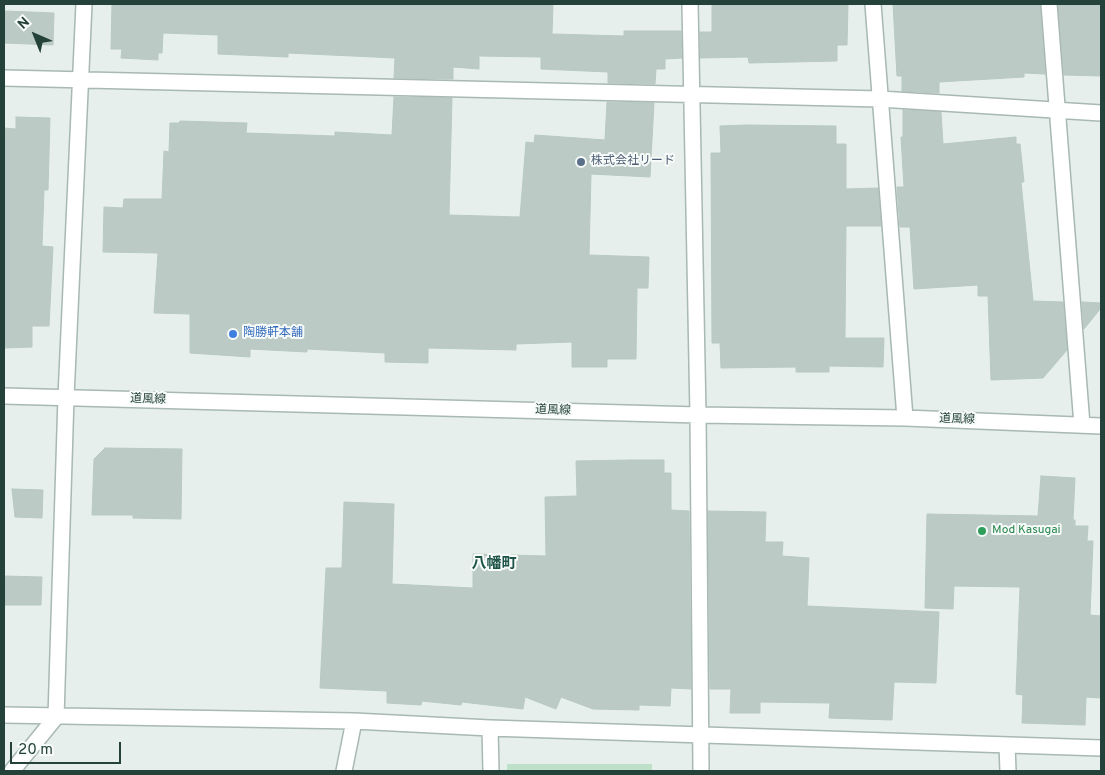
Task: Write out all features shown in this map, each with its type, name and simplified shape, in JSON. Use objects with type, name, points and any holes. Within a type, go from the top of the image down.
[{"type":"street","points":[[12,771],[56,717],[66,397],[84,4]]},
{"type":"street","points":[[690,4],[698,415],[701,771]]},
{"type":"street","points":[[873,4],[905,418]]},
{"type":"street","points":[[1049,4],[1082,425]]},
{"type":"street","points":[[4,78],[880,99],[1101,113]]},
{"type":"street","name":"道風線","points":[[4,396],[698,415],[905,418],[1101,426]]},
{"type":"street","points":[[4,715],[354,721],[490,728],[1101,748]]},
{"type":"street","points":[[344,771],[354,721]]},
{"type":"street","points":[[490,728],[491,771]]},
{"type":"street","points":[[1007,744],[1008,771]]},
{"type":"green space","points":[[507,764],[652,764],[652,771],[507,771]]},
{"type":"building","points":[[112,4],[553,4],[552,34],[624,36],[624,31],[681,31],[682,58],[665,59],[665,69],[656,69],[655,84],[608,83],[608,72],[541,69],[541,57],[479,56],[479,69],[453,67],[453,79],[394,78],[395,58],[288,53],[288,57],[218,54],[218,35],[163,33],[162,53],[158,53],[158,60],[121,58],[122,49],[111,49]]},
{"type":"building","points":[[712,4],[848,4],[847,45],[837,45],[837,61],[749,63],[748,57],[700,58],[700,32],[712,32]]},
{"type":"building","points":[[893,4],[1040,4],[1045,74],[1024,73],[1024,77],[939,82],[939,93],[902,91],[902,76],[897,76]]},
{"type":"building","points":[[1058,4],[1101,4],[1101,76],[1064,75]]},
{"type":"building","points":[[4,11],[54,13],[53,45],[4,43]]},
{"type":"building","points":[[394,97],[452,98],[449,215],[520,217],[526,142],[534,143],[535,135],[605,140],[607,102],[654,103],[650,177],[591,174],[589,255],[649,257],[648,288],[637,288],[636,359],[607,359],[607,367],[572,367],[572,342],[516,344],[516,350],[428,348],[428,363],[385,362],[385,353],[307,349],[307,352],[250,349],[250,357],[190,353],[190,314],[154,313],[158,253],[103,252],[104,207],[123,208],[124,199],[162,199],[164,151],[169,152],[170,123],[179,123],[180,121],[247,123],[246,133],[335,136],[335,132],[392,135]]},
{"type":"building","points":[[903,110],[941,112],[943,144],[1016,137],[1016,144],[1020,144],[1024,182],[1021,182],[1033,301],[1063,302],[1067,350],[1043,378],[991,380],[988,296],[978,296],[978,285],[914,289],[910,227],[900,227],[897,187],[904,187],[901,137],[903,137]]},
{"type":"building","points":[[16,117],[50,118],[48,190],[44,190],[42,246],[53,247],[49,326],[32,326],[32,347],[4,348],[4,128],[16,129]]},
{"type":"building","points":[[720,126],[836,126],[836,144],[846,144],[846,189],[878,188],[881,226],[846,226],[845,338],[884,338],[883,367],[829,366],[829,372],[796,372],[796,367],[721,368],[720,343],[712,343],[711,153],[721,153]]},
{"type":"building","points":[[1082,302],[1101,303],[1101,308],[1084,329]]},
{"type":"building","points":[[105,448],[182,449],[181,519],[133,518],[133,515],[92,515],[94,459]]},
{"type":"building","points":[[664,460],[664,473],[671,473],[671,510],[689,511],[691,689],[671,688],[670,706],[639,705],[639,710],[593,709],[561,697],[556,709],[525,697],[523,709],[462,702],[461,705],[422,701],[421,705],[387,703],[387,691],[320,688],[326,568],[342,568],[344,502],[394,504],[392,584],[473,588],[473,554],[546,556],[545,497],[577,496],[576,461]]},
{"type":"building","points":[[1041,476],[1075,478],[1073,520],[1075,520],[1075,526],[1088,526],[1087,541],[1093,541],[1090,615],[1101,616],[1101,698],[1086,697],[1085,725],[1022,723],[1023,695],[1016,694],[1020,587],[954,586],[953,609],[925,608],[927,514],[1038,516]]},
{"type":"building","points":[[12,489],[43,490],[42,518],[15,517]]},
{"type":"building","points":[[708,511],[766,512],[765,542],[783,542],[782,556],[809,558],[807,606],[939,612],[936,683],[894,682],[892,720],[829,718],[830,703],[760,702],[760,713],[730,713],[731,689],[710,689]]},
{"type":"building","points":[[4,576],[42,577],[41,605],[4,605]]},
{"type":"place","name":"株式会社リード","points":[[581,162]]},
{"type":"place","name":"陶勝軒本舗","points":[[233,334]]},
{"type":"place","name":"Mod Kasugai","points":[[982,531]]},
{"type":"district","name":"八幡町","points":[[494,565]]}]
